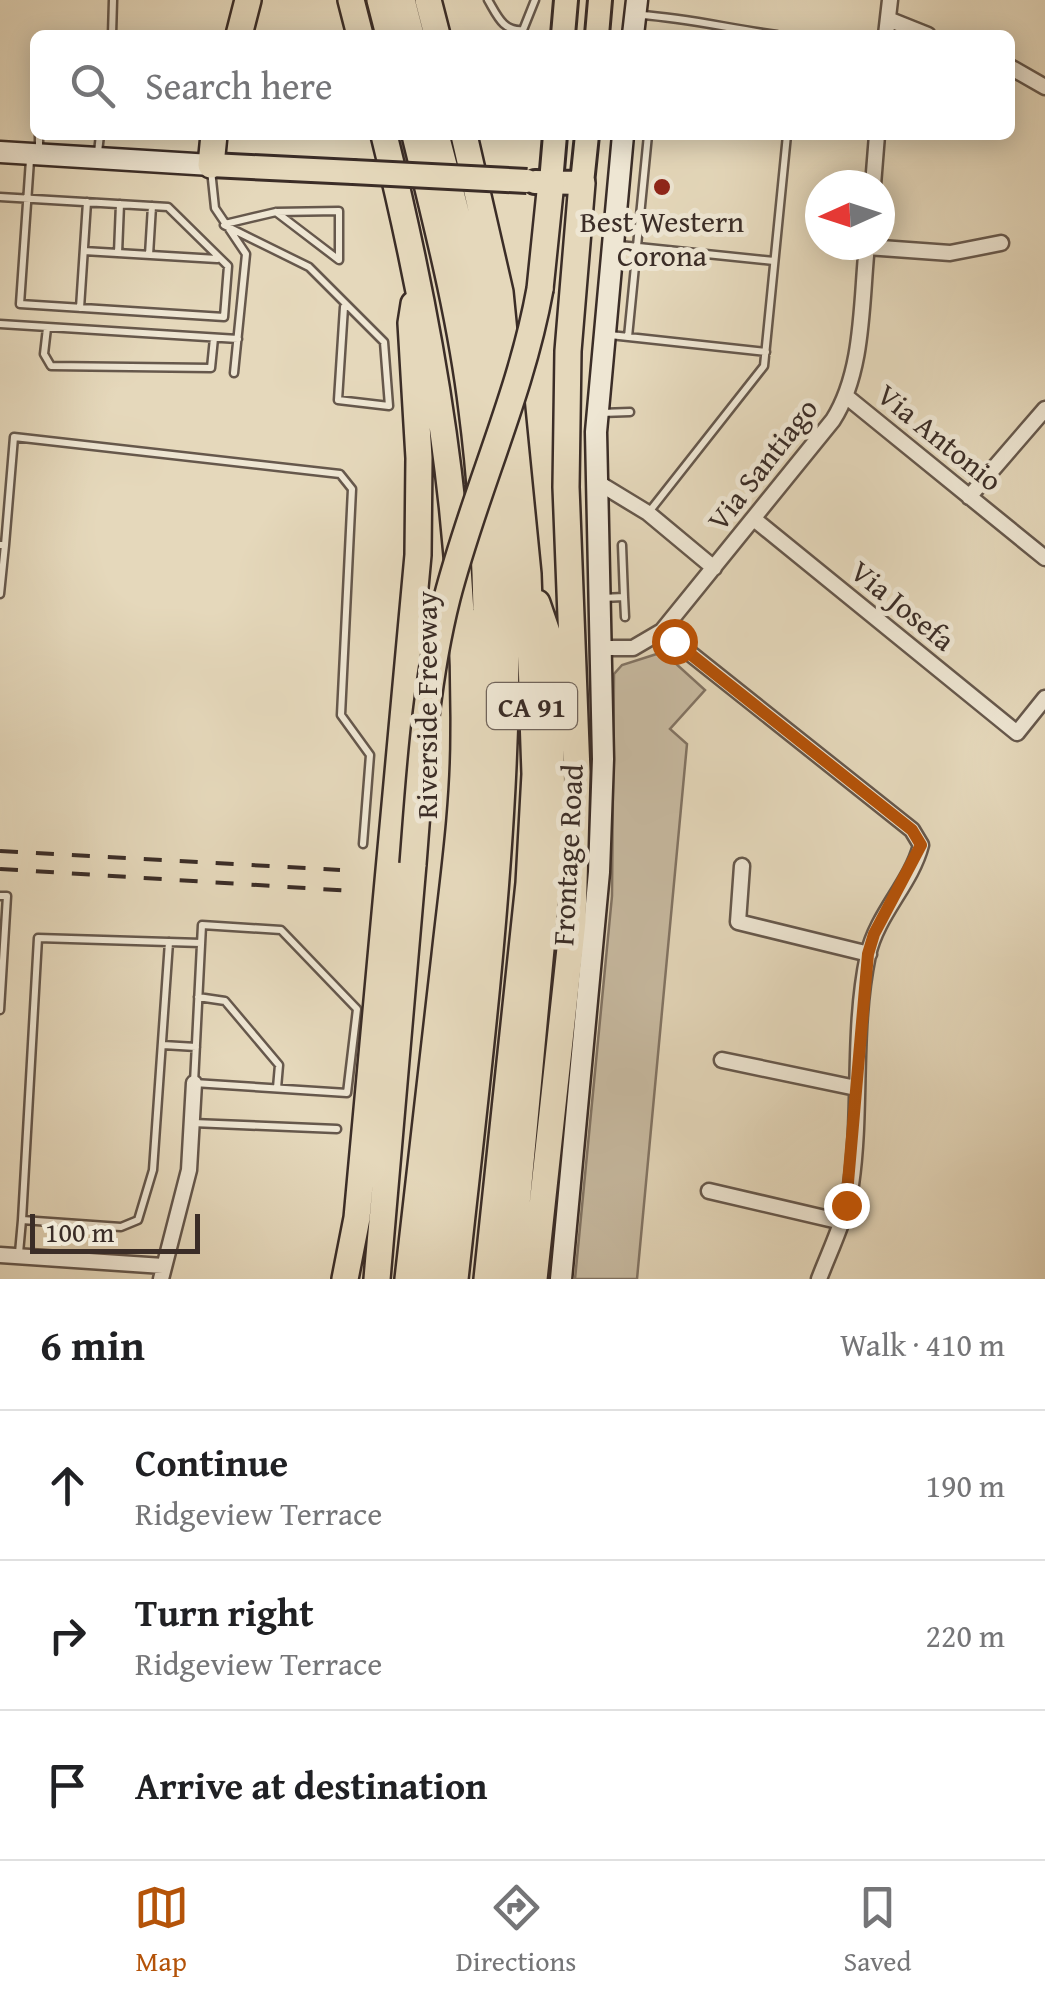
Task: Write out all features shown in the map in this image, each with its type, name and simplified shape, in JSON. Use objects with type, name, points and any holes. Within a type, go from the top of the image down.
[{"type":"highway","points":[[241,30],[248,0]]},
{"type":"highway","points":[[351,0],[359,30]]},
{"type":"highway","points":[[380,0],[388,30]]},
{"type":"highway","points":[[402,0],[410,30]]},
{"type":"highway","points":[[428,0],[436,30]]},
{"type":"highway","points":[[211,165],[214,140]]},
{"type":"highway","name":"Riverside Freeway","points":[[385,140],[420,278],[444,431],[458,564],[464,736],[456,857],[408,1279]]},
{"type":"highway","points":[[415,140],[472,410],[485,682],[483,799],[433,1279]]},
{"type":"highway","points":[[437,140],[491,386],[504,602],[500,822],[455,1279]]},
{"type":"highway","name":"CA 91","points":[[465,140],[500,292],[528,574],[535,774],[529,883],[486,1279]]},
{"type":"highway","points":[[377,1279],[426,712],[439,632],[461,548],[522,366],[540,289],[539,182]]},
{"type":"highway","points":[[534,1279],[572,921],[576,752],[566,487],[568,351],[582,183]]},
{"type":"highway","points":[[345,1279],[356,1218],[418,555],[419,458],[411,322],[420,278]]},
{"type":"highway","points":[[510,1279],[545,919],[554,763],[550,641],[528,574]]},
{"type":"main road","points":[[563,30],[566,0]]},
{"type":"main road","points":[[597,30],[600,0]]},
{"type":"main road","points":[[539,182],[553,140]]},
{"type":"main road","points":[[0,152],[36,147],[97,158],[582,183],[586,140]]},
{"type":"main road","name":"Frontage Road","points":[[561,1279],[599,872],[602,648],[597,412],[622,140]]},
{"type":"street","points":[[887,27],[890,0]]},
{"type":"street","points":[[1015,70],[1045,86]]},
{"type":"street","points":[[874,170],[876,140]]},
{"type":"street","points":[[895,248],[950,253],[1001,243]]},
{"type":"street","name":"Via Santiago","points":[[662,632],[846,397],[854,370],[866,260]]},
{"type":"street","name":"Via Antonio","points":[[846,397],[1045,558]]},
{"type":"street","points":[[969,497],[1045,409]]},
{"type":"street","points":[[597,482],[648,513],[714,568]]},
{"type":"street","name":"Via Josefa","points":[[754,519],[1016,734],[1045,698]]},
{"type":"street","points":[[602,648],[633,648],[662,632],[912,830],[921,845],[868,954],[850,1184],[842,1222],[819,1279]]},
{"type":"street","points":[[742,866],[738,922],[868,954]]},
{"type":"street","points":[[722,1060],[856,1088]]},
{"type":"street","points":[[0,1256],[162,1272],[185,1194],[194,1083]]},
{"type":"street","points":[[709,1190],[842,1222]]},
{"type":"lane","points":[[112,30],[114,0]]},
{"type":"lane","points":[[488,0],[502,24],[512,30]]},
{"type":"lane","points":[[523,30],[535,0]]},
{"type":"lane","points":[[635,17],[704,19],[732,30]]},
{"type":"lane","points":[[97,158],[99,140]]},
{"type":"lane","points":[[628,337],[647,140]]},
{"type":"lane","points":[[648,513],[764,366],[786,140]]},
{"type":"lane","points":[[0,197],[28,199],[168,207],[228,266],[224,317],[20,304],[28,199],[36,147]]},
{"type":"lane","points":[[211,165],[212,199],[246,254],[234,373]]},
{"type":"lane","points":[[80,308],[87,202]]},
{"type":"lane","points":[[118,253],[120,204]]},
{"type":"lane","points":[[149,255],[152,206]]},
{"type":"lane","points":[[224,224],[276,212],[339,210],[339,260],[276,212]]},
{"type":"lane","points":[[224,224],[308,267],[344,307],[384,342],[389,406],[338,400],[344,307]]},
{"type":"lane","points":[[612,245],[774,261]]},
{"type":"lane","points":[[84,251],[218,259]]},
{"type":"lane","points":[[0,324],[238,339]]},
{"type":"lane","points":[[48,328],[44,354],[51,366],[211,368],[214,338]]},
{"type":"lane","points":[[604,335],[766,352]]},
{"type":"lane","points":[[597,412],[630,412]]},
{"type":"lane","points":[[0,436],[340,474],[352,489],[341,715],[370,755],[363,844]]},
{"type":"lane","points":[[0,594],[14,438]]},
{"type":"lane","points":[[622,545],[625,617]]},
{"type":"lane","points":[[601,598],[624,596]]},
{"type":"lane","points":[[0,896],[7,896],[0,1010]]},
{"type":"lane","points":[[202,925],[281,930],[357,1009],[347,1092],[194,1083],[201,943],[202,925]]},
{"type":"lane","points":[[18,1257],[38,938],[201,943]]},
{"type":"lane","points":[[22,1220],[122,1227],[138,1220],[153,1170],[158,1059],[163,1046],[170,942]]},
{"type":"lane","points":[[198,997],[225,1001],[279,1064],[277,1088]]},
{"type":"lane","points":[[163,1046],[196,1047]]},
{"type":"lane","points":[[192,1122],[337,1129]]},
{"type":"shaded area","points":[[663,652],[705,690],[670,729],[687,744],[637,1279],[575,1279],[612,896],[614,674],[622,665]]},
{"type":"railway","points":[[0,851],[340,870]]},
{"type":"railway","points":[[0,869],[353,891]]},
{"type":"place","name":"Best Western Corona","points":[[662,187]]},
{"type":"route","points":[[674,641],[912,830],[921,845],[874,934],[868,954],[846,1205]]}]
